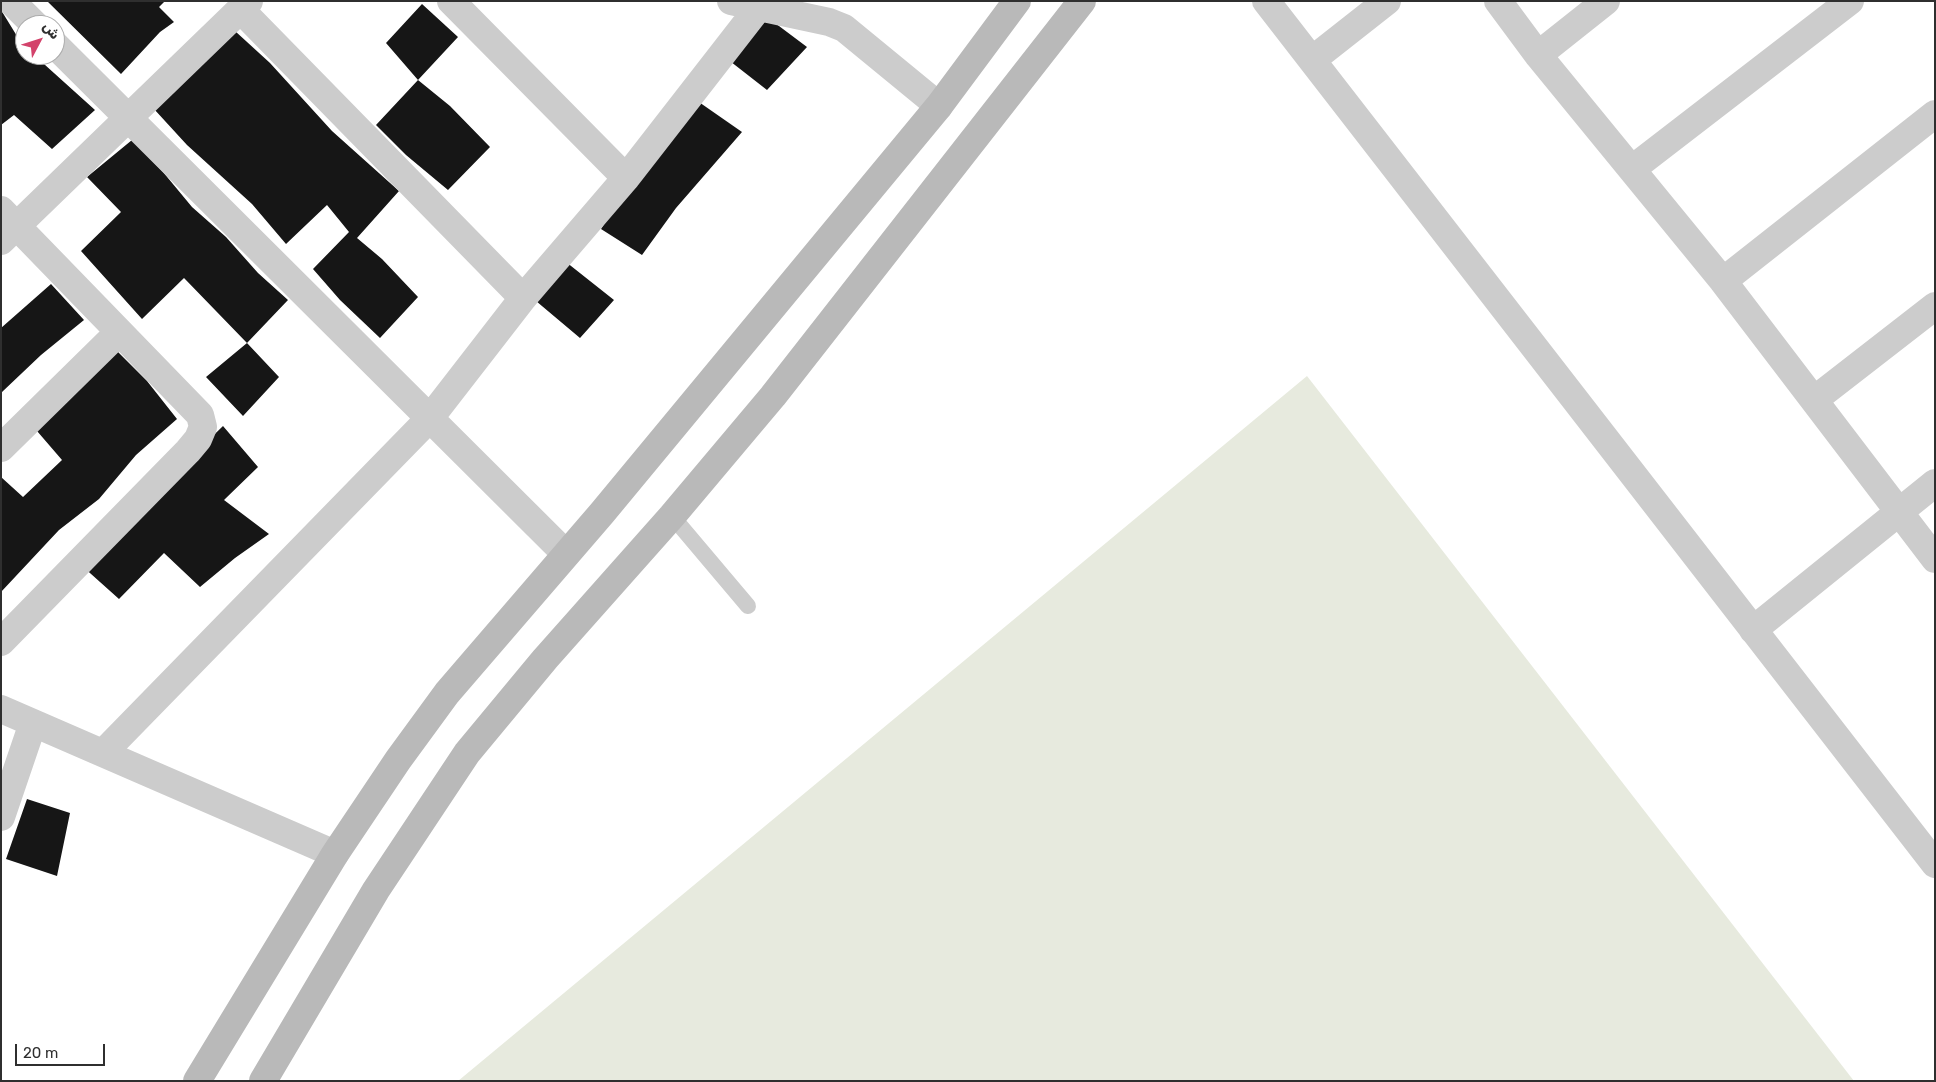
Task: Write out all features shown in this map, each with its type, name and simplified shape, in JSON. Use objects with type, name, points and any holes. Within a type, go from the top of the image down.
[{"type":"main road","points":[[198,1081],[335,854],[398,760],[447,693],[566,554],[939,106],[1017,1]]},
{"type":"main road","points":[[263,1081],[376,890],[467,752],[545,659],[672,516],[773,396],[1082,1]]},
{"type":"street","points":[[11,1],[25,15]]},
{"type":"street","points":[[451,1],[626,178]]},
{"type":"street","points":[[731,1],[829,22],[844,28],[939,106]]},
{"type":"street","points":[[1266,1],[1935,864]]},
{"type":"street","points":[[1312,60],[1388,1]]},
{"type":"street","points":[[1498,1],[1538,54],[1723,282],[1935,558]]},
{"type":"street","points":[[1538,54],[1606,1]]},
{"type":"street","points":[[1632,169],[1850,1]]},
{"type":"street","points":[[1,642],[198,439],[202,427],[200,415],[119,332],[6,226],[128,119],[245,5],[523,298]]},
{"type":"street","points":[[103,753],[430,418],[523,298],[626,178],[759,7]]},
{"type":"street","points":[[65,55],[566,554]]},
{"type":"street","points":[[1723,282],[1935,114]]},
{"type":"street","points":[[1814,400],[1935,306]]},
{"type":"street","points":[[1,448],[119,332]]},
{"type":"street","points":[[1752,630],[1935,483]]},
{"type":"street","points":[[1,709],[335,854]]},
{"type":"street","points":[[1,817],[33,723]]},
{"type":"lane","points":[[672,516],[748,606]]},
{"type":"shaded area","points":[[1307,376],[1854,1081],[458,1081]]},
{"type":"building","points":[[47,1],[165,1],[159,7],[174,22],[160,32],[121,74],[65,19],[65,15],[61,15]]},
{"type":"building","points":[[422,4],[458,37],[418,80],[386,43]]},
{"type":"building","points":[[1,10],[15,33],[15,65],[45,65],[95,110],[52,149],[14,115],[1,125]]},
{"type":"building","points":[[763,14],[807,47],[767,90],[726,58]]},
{"type":"building","points":[[235,31],[270,63],[332,131],[399,191],[357,238],[382,259],[418,297],[380,338],[340,300],[313,269],[349,232],[327,205],[286,244],[252,204],[187,145],[154,109]]},
{"type":"building","points":[[418,80],[450,106],[490,147],[448,190],[406,155],[376,125]]},
{"type":"building","points":[[696,100],[742,132],[676,208],[642,255],[601,229],[632,180]]},
{"type":"building","points":[[132,140],[163,172],[192,207],[226,237],[258,273],[288,300],[247,343],[184,278],[142,319],[81,251],[121,212],[87,177]]},
{"type":"building","points":[[566,262],[614,300],[580,338],[536,301]]},
{"type":"building","points":[[51,284],[84,320],[41,355],[2,392],[1,328]]},
{"type":"building","points":[[247,343],[279,377],[243,416],[206,377]]},
{"type":"building","points":[[114,348],[147,381],[177,419],[136,455],[99,499],[59,530],[1,592],[1,477],[23,497],[62,460],[37,431]]},
{"type":"building","points":[[223,426],[258,467],[224,500],[269,534],[235,558],[200,587],[164,553],[119,599],[81,565]]},
{"type":"building","points":[[27,799],[70,813],[57,876],[6,859]]}]
